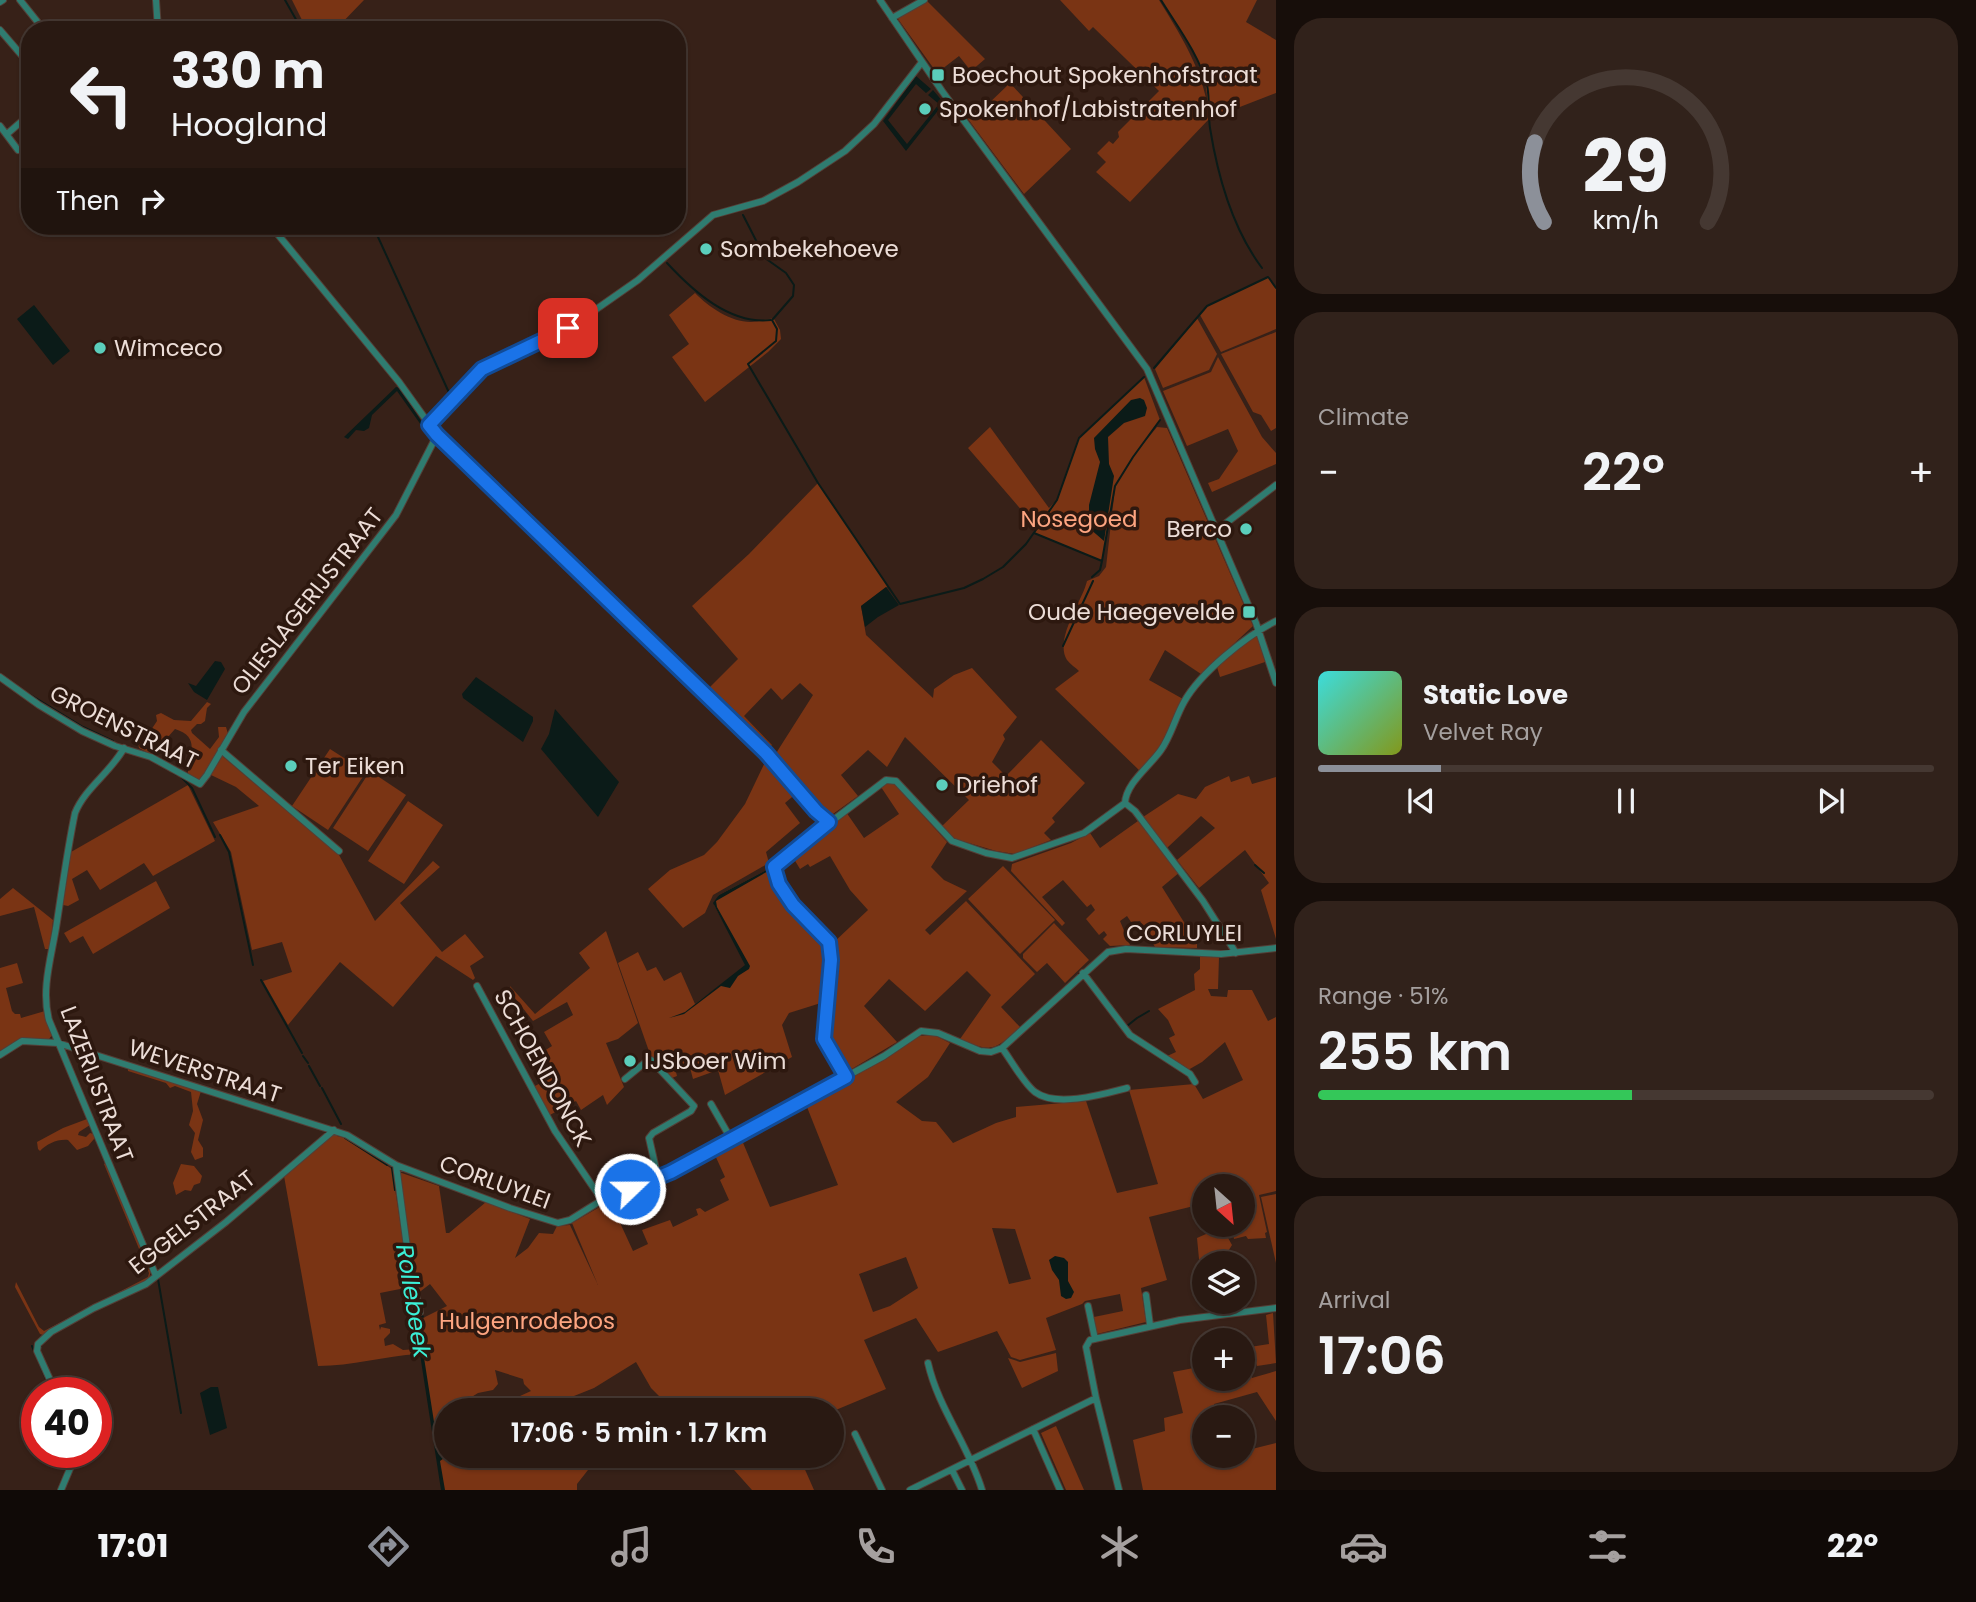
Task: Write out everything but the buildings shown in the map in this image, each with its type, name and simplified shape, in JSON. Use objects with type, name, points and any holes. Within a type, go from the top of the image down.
[{"type":"street","points":[[20,0],[37,21]]},
{"type":"street","points":[[156,0],[157,21]]},
{"type":"street","points":[[880,0],[922,62],[1147,369],[1258,629],[1276,683]]},
{"type":"street","points":[[892,18],[923,0]]},
{"type":"street","points":[[0,30],[21,54]]},
{"type":"street","points":[[429,425],[482,369],[554,336],[595,311],[638,280],[713,215],[763,201],[845,151],[880,117],[922,62]]},
{"type":"street","points":[[6,134],[21,122]]},
{"type":"street","points":[[0,126],[18,149]]},
{"type":"street","points":[[278,235],[399,382],[437,435],[766,753],[816,811],[829,822]]},
{"type":"street","name":"OLIESLAGERIJSTRAAT","points":[[200,783],[244,712],[396,515],[437,435]]},
{"type":"street","points":[[1217,530],[1276,485]]},
{"type":"street","points":[[846,1077],[824,1039],[831,960],[829,942],[793,905],[779,884],[774,867],[877,786],[892,779],[952,841],[986,853],[1012,858],[1084,833],[1125,803],[1128,790],[1167,742],[1184,701],[1193,688],[1258,629],[1276,621]]},
{"type":"street","name":"GROENSTRAAT","points":[[0,677],[82,731],[151,757],[200,783]]},
{"type":"street","name":"LAZERIJSTRAAT","points":[[124,748],[75,813],[46,994],[49,1020],[156,1276]]},
{"type":"street","points":[[221,750],[339,851]]},
{"type":"street","points":[[1125,803],[1135,811],[1192,885],[1236,953]]},
{"type":"street","name":"CORLUYLEI","points":[[396,1165],[558,1223],[570,1220],[602,1200],[658,1178],[884,1056],[921,1031],[938,1032],[981,1051],[991,1052],[1002,1048],[1103,955],[1120,949],[1236,953],[1276,948]]},
{"type":"street","points":[[1083,973],[1130,1035],[1190,1074],[1195,1082]]},
{"type":"street","name":"SCHOENDONCK","points":[[477,986],[555,1131],[602,1200]]},
{"type":"street","name":"WEVERSTRAAT","points":[[0,1055],[22,1041],[58,1043],[334,1130],[396,1165]]},
{"type":"street","points":[[1002,1048],[1032,1089],[1041,1095],[1077,1100],[1127,1088]]},
{"type":"street","points":[[625,1079],[631,1077],[647,1060],[651,1060],[694,1106],[691,1111],[649,1138],[658,1178]]},
{"type":"street","points":[[711,1104],[731,1139]]},
{"type":"street","name":"EGGELSTRAAT","points":[[49,1377],[37,1351],[40,1340],[71,1321],[146,1284],[226,1222],[334,1130]]},
{"type":"street","points":[[396,1165],[409,1262],[420,1312]]},
{"type":"street","points":[[1146,1295],[1150,1325]]},
{"type":"street","points":[[1088,1306],[1095,1339]]},
{"type":"street","points":[[1119,1490],[1096,1398],[1086,1347],[1088,1342],[1150,1325],[1276,1308]]},
{"type":"street","points":[[928,1363],[932,1381],[971,1460],[982,1490]]},
{"type":"street","points":[[910,1490],[1096,1398]]},
{"type":"street","points":[[1033,1429],[1060,1490]]},
{"type":"street","points":[[855,1434],[882,1490]]},
{"type":"street","points":[[61,1490],[70,1468]]},
{"type":"street","points":[[952,1470],[962,1490]]},
{"type":"green space","points":[[292,0],[364,0],[344,21],[302,21]]},
{"type":"green space","points":[[1060,0],[1159,0],[1194,62],[1207,102],[1203,76],[1198,63],[1161,0],[1257,0],[1246,22],[1276,40],[1276,93],[1209,119],[1130,202],[1096,172],[1106,162],[1097,153],[1109,141],[1113,144],[1119,137],[1118,132],[1159,91],[1093,27],[1089,31]]},
{"type":"green space","points":[[927,1],[985,59],[971,71],[959,56],[937,73],[898,19]]},
{"type":"green space","points":[[1010,83],[1071,149],[1024,194],[968,119]]},
{"type":"green space","points":[[1268,277],[1276,288],[1276,329],[1221,352],[1200,315],[1207,306]]},
{"type":"green space","points":[[695,293],[728,317],[751,322],[774,319],[781,339],[705,402],[672,357],[689,344],[669,315]]},
{"type":"green space","points":[[1197,318],[1217,354],[1209,370],[1163,388],[1155,369]]},
{"type":"green space","points":[[1276,332],[1276,428],[1271,431],[1261,415],[1253,412],[1221,354]]},
{"type":"green space","points":[[1218,357],[1262,437],[1276,453],[1276,464],[1212,492],[1208,483],[1219,479],[1238,451],[1228,429],[1187,446],[1163,391],[1211,372]]},
{"type":"green space","name":"Nosegoed","points":[[1144,377],[1160,420],[1134,455],[1157,427],[1167,428],[1253,626],[1201,674],[1165,650],[1149,680],[1183,699],[1165,741],[1140,771],[1055,689],[1079,671],[1067,660],[1064,651],[1066,631],[1087,581],[1099,576],[1106,567],[1115,488],[1102,561],[1034,533],[1037,528],[968,448],[990,427],[1049,508],[1057,500],[1079,438]]},
{"type":"green space","points":[[818,483],[888,586],[861,606],[866,635],[933,698],[934,689],[954,675],[972,668],[1017,717],[1003,735],[1005,739],[992,762],[1006,776],[1041,740],[1085,783],[1052,818],[1055,822],[1044,833],[1051,840],[1015,854],[952,838],[941,827],[969,800],[905,737],[887,767],[868,750],[841,775],[858,796],[833,814],[823,814],[773,758],[813,695],[800,683],[782,700],[771,688],[744,716],[772,745],[767,751],[706,691],[738,659],[692,606],[749,554]]},
{"type":"green space","points":[[1252,635],[1257,635],[1265,662],[1220,677],[1217,667]]},
{"type":"green space","points":[[207,702],[211,704],[207,708],[205,721],[197,724],[191,730],[192,733],[210,749],[219,737],[218,727],[226,727],[228,734],[204,777],[199,780],[188,775],[192,748],[189,737],[184,733],[175,729],[152,755],[139,748],[138,742],[157,721],[156,715],[161,713],[174,720],[191,721]]},
{"type":"green space","points":[[330,749],[366,772],[328,830],[292,806]]},
{"type":"green space","points":[[221,755],[339,855],[375,921],[433,861],[440,867],[400,903],[442,952],[465,934],[484,957],[470,966],[475,978],[473,980],[436,956],[393,1007],[340,962],[288,1025],[263,981],[292,972],[282,942],[252,950],[231,852],[213,822],[259,806],[236,787],[211,775]]},
{"type":"green space","points":[[767,758],[798,792],[785,803],[800,823],[766,852],[769,863],[713,895],[705,913],[683,928],[648,889],[670,870],[704,855],[717,842],[745,804]]},
{"type":"green space","points":[[370,771],[406,795],[368,851],[333,828]]},
{"type":"green space","points":[[1229,776],[1231,782],[1249,776],[1252,784],[1276,777],[1276,939],[1261,890],[1269,883],[1245,850],[1199,888],[1177,860],[1215,828],[1201,816],[1167,848],[1143,817],[1178,794],[1196,799],[1205,787]]},
{"type":"green space","points":[[894,783],[947,842],[931,867],[944,880],[967,891],[925,930],[930,935],[966,901],[1035,974],[1001,1007],[1020,1027],[998,1045],[987,1048],[960,1039],[991,995],[967,971],[925,1011],[889,979],[864,1006],[897,1042],[845,1071],[826,1040],[832,944],[868,910],[850,890],[830,856],[810,867],[808,864],[800,869],[791,854],[846,812],[864,838],[899,814],[881,787]]},
{"type":"green space","points":[[188,785],[215,841],[153,876],[144,863],[100,890],[87,870],[72,879],[79,900],[68,906],[63,905],[71,852]]},
{"type":"green space","points":[[408,801],[443,825],[404,884],[368,861]]},
{"type":"green space","points":[[1138,821],[1180,872],[1162,887],[1197,943],[1197,948],[1155,947],[1140,921],[1131,922],[1127,916],[1120,921],[1130,945],[1110,946],[1103,939],[1107,935],[1104,931],[1099,935],[1086,919],[1095,910],[1091,904],[1087,907],[1063,880],[1042,897],[1065,923],[1062,926],[1011,871],[1012,864],[1071,843],[1090,833],[1100,848]]},
{"type":"green space","points":[[1003,866],[1055,920],[1020,954],[968,899]]},
{"type":"green space","points":[[770,868],[784,896],[824,939],[827,946],[828,970],[824,1002],[789,1013],[782,1025],[792,1057],[725,1095],[718,1070],[693,1079],[689,1064],[675,1068],[677,1076],[672,1078],[651,1057],[618,963],[638,952],[647,971],[656,967],[664,981],[681,972],[695,1004],[747,965],[714,905],[719,895]]},
{"type":"green space","points":[[156,881],[170,908],[93,954],[83,936],[70,943],[64,933]]},
{"type":"green space","points":[[13,888],[53,920],[50,949],[45,949],[34,907],[0,916],[0,899]]},
{"type":"green space","points":[[1054,923],[1089,960],[1065,983],[1047,963],[1037,972],[1023,958],[1023,954]]},
{"type":"green space","points":[[606,931],[638,1023],[618,1039],[606,1043],[624,1087],[607,1105],[603,1095],[581,1110],[576,1101],[548,1116],[533,1087],[556,1075],[544,1051],[552,1046],[544,1032],[573,1015],[567,1002],[533,1021],[511,993],[510,986],[535,1014],[590,968],[579,953]]},
{"type":"green space","name":"Hulgenrodebos","points":[[1200,956],[1219,957],[1218,989],[1208,989],[1211,996],[1227,997],[1228,990],[1252,990],[1268,1021],[1276,1017],[1276,1191],[1259,1195],[1266,1238],[1247,1237],[1255,1237],[1255,1174],[1192,1174],[1192,1206],[1149,1217],[1167,1280],[1141,1288],[1146,1322],[1097,1334],[1094,1317],[1123,1311],[1120,1294],[1085,1301],[1046,1318],[1056,1350],[1020,1360],[1011,1357],[997,1331],[938,1352],[916,1318],[864,1340],[886,1389],[844,1407],[844,1398],[661,1398],[651,1388],[636,1362],[594,1388],[571,1398],[519,1398],[531,1391],[523,1379],[495,1370],[498,1384],[493,1390],[470,1398],[434,1398],[434,1437],[417,1324],[447,1306],[430,1284],[417,1294],[396,1171],[439,1186],[446,1233],[486,1202],[530,1219],[515,1258],[528,1248],[539,1233],[553,1234],[557,1226],[570,1225],[598,1285],[572,1223],[610,1201],[633,1251],[648,1244],[642,1230],[670,1220],[673,1227],[698,1215],[696,1209],[700,1208],[705,1212],[729,1200],[720,1180],[725,1177],[714,1153],[741,1138],[770,1207],[838,1185],[805,1102],[886,1059],[918,1036],[934,1035],[950,1043],[928,1077],[896,1102],[922,1121],[936,1122],[953,1143],[1016,1117],[1016,1107],[1086,1101],[1117,1193],[1158,1184],[1129,1090],[1194,1084],[1203,1099],[1243,1080],[1225,1042],[1188,1070],[1165,1057],[1176,1052],[1169,1038],[1175,1035],[1168,1020],[1158,1009],[1195,990],[1194,974],[1200,969]],"holes":[[[992,1228],[1015,1229],[1031,1279],[1009,1284]],[[906,1257],[918,1288],[890,1306],[873,1312],[859,1274]]]},
{"type":"green space","points":[[17,963],[23,983],[6,988],[12,1011],[20,1014],[21,1018],[45,1011],[53,1034],[49,1039],[19,1039],[0,1051],[0,968]]},
{"type":"green space","points":[[128,1067],[201,1091],[197,1104],[203,1120],[198,1140],[203,1148],[203,1157],[195,1160],[191,1152],[195,1133],[189,1125],[193,1111],[191,1092],[175,1086],[170,1088],[166,1083],[128,1071]]},
{"type":"green space","points":[[87,1119],[90,1125],[78,1135],[86,1137],[90,1133],[94,1134],[94,1139],[88,1146],[77,1150],[68,1140],[64,1140],[52,1142],[40,1151],[38,1149],[37,1142]]},
{"type":"green space","points":[[333,1135],[345,1138],[392,1169],[410,1287],[380,1293],[386,1323],[379,1325],[380,1330],[381,1327],[390,1329],[384,1339],[385,1346],[393,1344],[403,1350],[417,1349],[419,1354],[318,1366],[284,1176]]},
{"type":"green space","points":[[106,1163],[151,1270],[149,1279],[43,1335],[40,1334],[15,1287],[16,1282],[39,1327],[44,1331],[148,1277],[149,1273],[104,1164]]},
{"type":"green space","points":[[181,1164],[194,1166],[202,1176],[200,1183],[194,1185],[191,1191],[185,1190],[176,1195],[173,1183]]},
{"type":"green space","points":[[1276,1194],[1276,1263],[1261,1197]]},
{"type":"green space","points":[[1228,1237],[1232,1245],[1228,1251],[1198,1251],[1197,1238]]},
{"type":"green space","points":[[1273,1313],[1276,1363],[1257,1366],[1255,1346],[1269,1344],[1266,1315]]},
{"type":"green space","points":[[1056,1353],[1058,1371],[1022,1388],[1008,1358],[1020,1362]]},
{"type":"green space","points":[[1192,1368],[1192,1391],[1255,1391],[1255,1377],[1276,1371],[1276,1421],[1257,1392],[1214,1405],[1192,1405],[1192,1468],[1255,1468],[1255,1448],[1276,1443],[1276,1490],[1143,1490],[1133,1440],[1165,1431],[1164,1418],[1183,1413],[1173,1372]]},
{"type":"green space","points":[[1056,1426],[1084,1490],[1066,1490],[1041,1433]]},
{"type":"green space","points":[[439,1468],[588,1470],[577,1484],[577,1490],[442,1490]]},
{"type":"green space","points":[[732,1468],[804,1468],[814,1490],[752,1490]]},
{"type":"water","points":[[916,76],[931,89],[926,93],[916,84],[888,120],[907,144],[939,104],[928,95],[933,90],[944,103],[906,151],[883,121]]},
{"type":"water","points":[[34,305],[70,351],[53,365],[17,319]]},
{"type":"water","points":[[396,387],[400,388],[423,424],[421,425],[397,391],[372,415],[369,428],[364,431],[356,430],[348,439],[344,437]]},
{"type":"water","points":[[1131,400],[1144,400],[1147,408],[1145,416],[1124,423],[1108,437],[1109,464],[1114,476],[1104,541],[1089,528],[1089,505],[1100,462],[1094,438]]},
{"type":"water","points":[[886,587],[899,605],[865,627],[861,606]]},
{"type":"water","points":[[215,661],[221,662],[225,669],[207,700],[194,692],[188,683],[196,686]]},
{"type":"water","points":[[476,677],[533,717],[523,742],[463,698],[462,694]]},
{"type":"water","points":[[555,709],[619,782],[598,817],[541,749],[549,734]]},
{"type":"water","points":[[770,868],[716,901],[750,966],[749,969],[738,976],[730,988],[721,986],[684,1014],[669,1018],[685,1012],[745,965],[713,903],[719,895]]},
{"type":"water","points":[[1055,1256],[1068,1262],[1068,1281],[1074,1292],[1071,1298],[1061,1296],[1059,1280],[1049,1260]]},
{"type":"water","points":[[411,1296],[414,1297],[417,1316],[424,1317],[418,1319],[434,1422],[434,1445]]},
{"type":"water","points":[[211,1387],[218,1387],[227,1428],[210,1435],[200,1393]]},
{"type":"water","points":[[438,1468],[441,1468],[445,1490],[441,1490]]},
{"type":"waterway","points":[[285,0],[297,21]]},
{"type":"waterway","points":[[1161,0],[1199,63],[1208,90],[1210,128],[1222,184],[1242,236],[1262,268]]},
{"type":"waterway","points":[[743,215],[765,258],[786,273],[794,285],[793,296],[773,319]]},
{"type":"waterway","points":[[377,235],[451,397]]},
{"type":"waterway","points":[[667,263],[701,295],[727,312],[756,320],[771,320]]},
{"type":"waterway","points":[[1154,368],[1207,306],[1268,277]]},
{"type":"waterway","points":[[1269,278],[1276,288]]},
{"type":"waterway","points":[[772,320],[777,329],[776,341],[748,364],[818,483],[900,604],[964,588],[1003,567],[1026,544],[1057,500],[1079,438],[1144,377]]},
{"type":"waterway","points":[[1102,561],[1115,486],[1160,420]]},
{"type":"waterway","points":[[1034,533],[1102,561],[1100,570],[1092,577]]},
{"type":"waterway","points":[[1063,646],[1093,581]]},
{"type":"waterway","name":"Rollebeek","points":[[29,694],[83,727],[113,741]]},
{"type":"waterway","name":"Rollebeek","points":[[172,772],[177,775]]},
{"type":"waterway","name":"Rollebeek","points":[[181,777],[192,788],[215,837]]},
{"type":"waterway","name":"Rollebeek","points":[[220,835],[229,852],[253,965]]},
{"type":"waterway","points":[[1255,865],[1264,873]]},
{"type":"waterway","name":"Rollebeek","points":[[261,980],[302,1053]]},
{"type":"waterway","points":[[1127,1026],[1149,1011]]},
{"type":"waterway","name":"Rollebeek","points":[[303,1056],[308,1063]]},
{"type":"waterway","name":"Rollebeek","points":[[309,1066],[320,1086]]},
{"type":"waterway","name":"Rollebeek","points":[[322,1088],[341,1124]]},
{"type":"waterway","name":"Rollebeek","points":[[345,1138],[387,1165]]},
{"type":"waterway","name":"Rollebeek","points":[[392,1168],[395,1190]]},
{"type":"waterway","points":[[158,1279],[181,1413]]},
{"type":"waterway","points":[[32,1346],[45,1377]]},
{"type":"place","name":"Boechout Spokenhofstraat","points":[[938,75]]},
{"type":"place","name":"Spokenhof/Labistratenhof","points":[[925,109]]},
{"type":"place","name":"Sombekehoeve","points":[[706,249]]},
{"type":"place","name":"Wimceco","points":[[100,348]]},
{"type":"place","name":"Berco","points":[[1246,529]]},
{"type":"place","name":"Oude Haegevelde","points":[[1249,612]]},
{"type":"place","name":"Ter Eiken","points":[[291,766]]},
{"type":"place","name":"Driehof","points":[[942,785]]},
{"type":"place","name":"IJSboer Wim","points":[[630,1061]]},
{"type":"route","points":[[568,328],[482,369],[429,425],[766,753],[816,811],[829,822],[774,867],[779,884],[793,905],[829,942],[831,960],[824,1039],[846,1077],[671,1172],[630,1189]]}]
